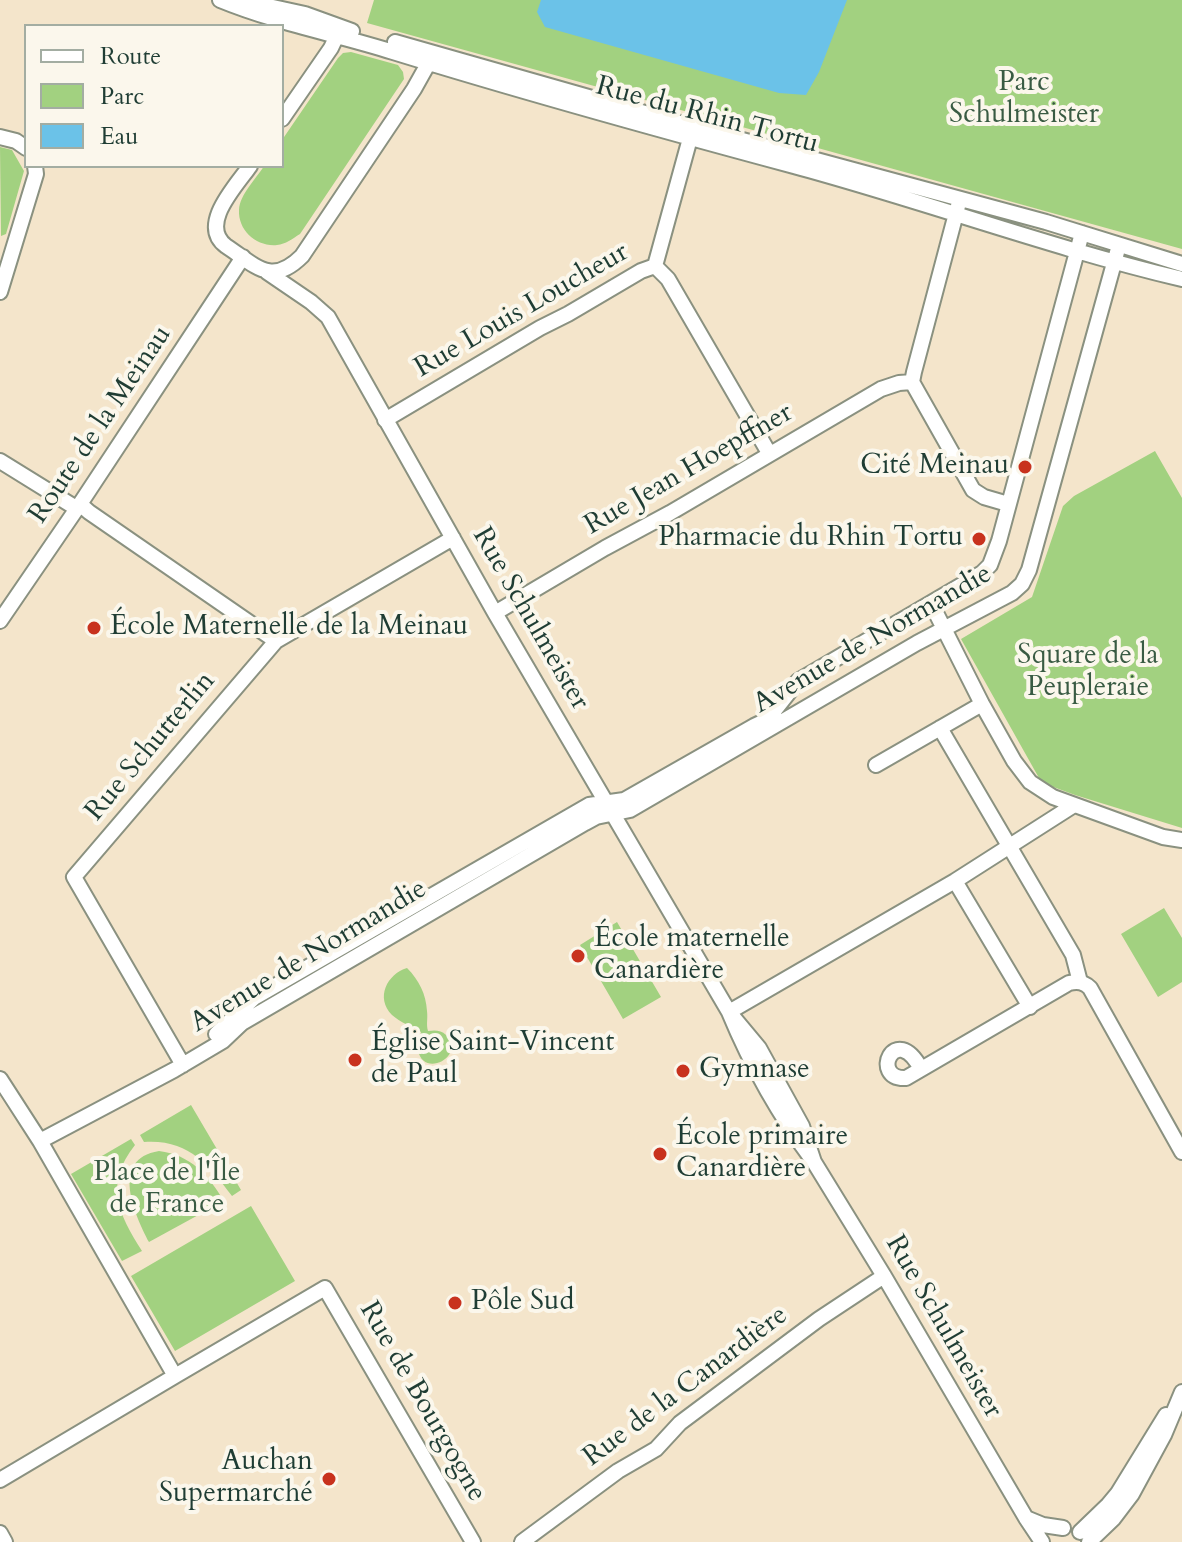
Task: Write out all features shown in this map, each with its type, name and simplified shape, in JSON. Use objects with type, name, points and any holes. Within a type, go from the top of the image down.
[{"type":"street","name":"Rue du Rhin Tortu","points":[[220,0],[273,19],[339,32],[692,133],[798,167],[1082,233],[1182,264]]},
{"type":"street","name":"Rue du Rhin Tortu","points":[[240,0],[305,14],[339,32]]},
{"type":"street","points":[[284,116],[339,32]]},
{"type":"street","points":[[249,168],[219,211],[215,232],[219,241],[267,272],[275,273],[291,267],[302,256],[406,102],[431,58]]},
{"type":"street","name":"Rue Louis Loucheur","points":[[385,420],[540,328],[655,266],[692,133]]},
{"type":"street","points":[[0,137],[24,147]]},
{"type":"street","points":[[0,292],[6,251],[36,174],[35,168]]},
{"type":"street","name":"Rue du Rhin Tortu","points":[[958,206],[1076,252],[1182,279]]},
{"type":"street","points":[[958,206],[912,382],[973,490],[984,497],[1008,504]]},
{"type":"street","name":"Avenue de Normandie","points":[[608,808],[771,718],[798,681],[982,573],[990,565],[1082,233]]},
{"type":"street","name":"Avenue de Normandie","points":[[40,1141],[187,1062],[195,1051],[254,998],[589,805],[630,810],[917,643],[1012,593],[1022,584],[1029,570],[1119,245]]},
{"type":"street","name":"Route de la Meinau","points":[[0,621],[243,257]]},
{"type":"street","points":[[655,266],[668,279],[769,453]]},
{"type":"street","name":"Rue Schulmeister","points":[[267,272],[328,317],[495,613],[729,1012],[757,1073],[884,1276],[1036,1535],[1044,1542]]},
{"type":"street","name":"Rue Jean Hoepffner","points":[[495,613],[881,389],[912,382]]},
{"type":"street","points":[[0,461],[89,512],[276,641]]},
{"type":"street","name":"Rue Schutterlin","points":[[187,1062],[74,877],[276,641],[453,538]]},
{"type":"street","points":[[931,603],[982,704],[1014,761],[1030,782],[1053,797],[1156,840],[1182,840]]},
{"type":"street","points":[[876,765],[982,704]]},
{"type":"street","points":[[940,728],[1073,955],[1080,982]]},
{"type":"street","points":[[729,1012],[955,881],[1074,805]]},
{"type":"street","points":[[955,881],[1030,1007]]},
{"type":"street","points":[[921,1069],[1069,983],[1080,982],[1090,988],[1182,1152]]},
{"type":"street","points":[[0,1079],[40,1141],[175,1376],[0,1480]]},
{"type":"street","name":"Rue de la Canardière","points":[[522,1542],[626,1465],[648,1455],[680,1423],[819,1319],[884,1276]]},
{"type":"street","name":"Rue de Bourgogne","points":[[175,1376],[325,1288],[473,1542]]},
{"type":"street","points":[[1026,1518],[1063,1528],[1085,1539],[1113,1519],[1132,1494],[1164,1435],[1180,1397]]},
{"type":"street","points":[[1044,1542],[1063,1528]]},
{"type":"street","points":[[0,1533],[5,1542]]},
{"type":"green space","name":"Parc Schulmeister","points":[[374,0],[1182,0],[1182,249],[367,23]]},
{"type":"green space","points":[[351,52],[398,65],[404,79],[300,234],[277,245],[262,243],[250,236],[242,225],[239,210],[242,198],[263,168],[284,168],[284,137],[343,53]]},
{"type":"green space","points":[[0,147],[12,150],[24,171],[6,234],[1,236]]},
{"type":"green space","name":"Square de la Peupleraie","points":[[1155,451],[1182,498],[1182,828],[1075,795],[1048,785],[1039,778],[961,639],[1032,597],[1063,506],[1074,496]]},
{"type":"green space","points":[[1164,908],[1182,938],[1182,982],[1158,997],[1121,934]]},
{"type":"green space","points":[[617,922],[661,997],[623,1019],[580,945]]},
{"type":"green space","points":[[407,968],[423,993],[428,1031],[442,1032],[451,1043],[448,1057],[435,1064],[422,1059],[418,1048],[421,1032],[395,1018],[384,1001],[389,981]]},
{"type":"green space","points":[[191,1105],[241,1190],[232,1196],[196,1156],[173,1145],[144,1142],[140,1135]]},
{"type":"green space","points":[[131,1139],[135,1145],[120,1173],[118,1198],[126,1224],[142,1251],[122,1261],[71,1174]]},
{"type":"green space","name":"Place de l'Île de France","points":[[159,1151],[180,1157],[198,1168],[224,1201],[149,1242],[133,1203],[130,1176],[134,1165],[144,1156]]},
{"type":"green space","points":[[251,1206],[295,1281],[175,1351],[131,1276]]},
{"type":"water","points":[[541,0],[847,0],[819,72],[806,95],[779,93],[545,27],[537,12]]},
{"type":"place","name":"Cité Meinau","points":[[1025,467]]},
{"type":"place","name":"Pharmacie du Rhin Tortu","points":[[979,539]]},
{"type":"place","name":"École Maternelle de la Meinau","points":[[94,628]]},
{"type":"place","name":"École maternelle Canardière","points":[[578,956]]},
{"type":"place","name":"Église Saint-Vincent de Paul","points":[[355,1060]]},
{"type":"place","name":"Gymnase","points":[[683,1071]]},
{"type":"place","name":"École primaire Canardière","points":[[660,1154]]},
{"type":"place","name":"Pôle Sud","points":[[455,1303]]},
{"type":"place","name":"Auchan Supermarché","points":[[329,1479]]}]
